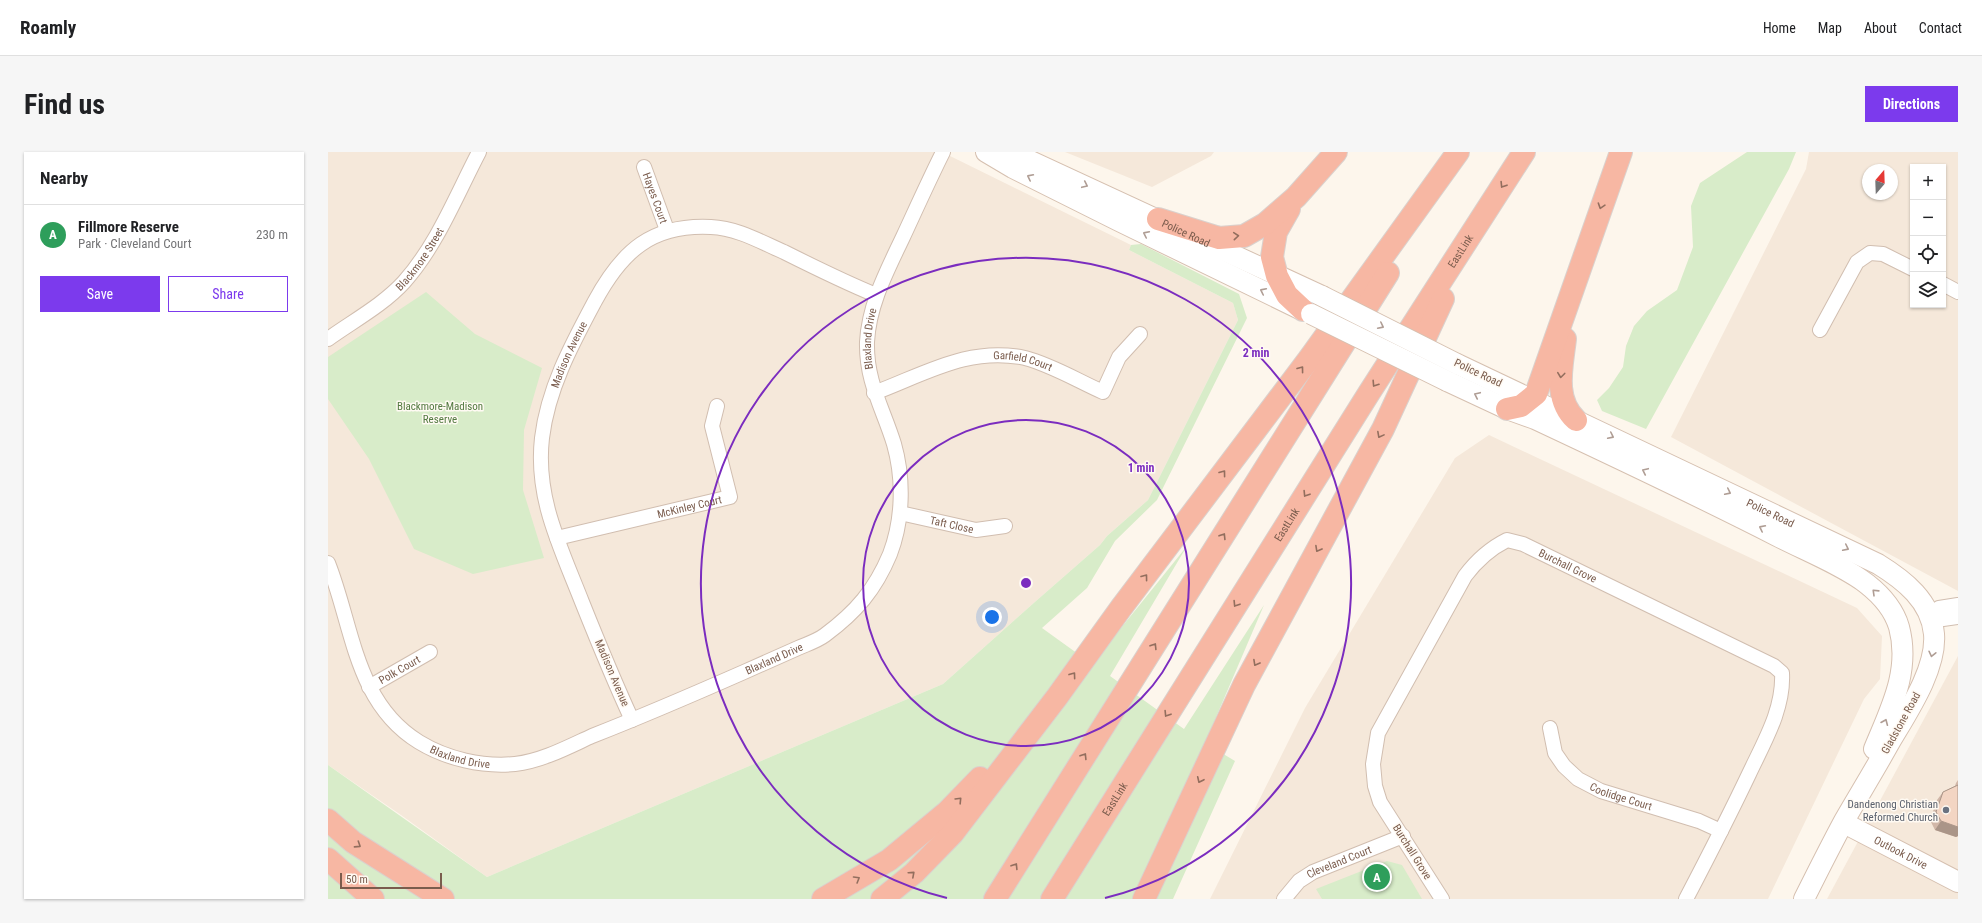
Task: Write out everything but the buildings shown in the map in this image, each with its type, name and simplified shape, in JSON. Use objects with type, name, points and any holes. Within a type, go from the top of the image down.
[{"type":"highway","points":[[1158,219],[1219,238],[1244,236],[1265,224],[1296,197],[1336,152]]},
{"type":"highway","points":[[882,899],[914,873],[953,833],[1057,697],[1121,608],[1309,359],[1458,152]]},
{"type":"highway","points":[[995,899],[1463,152]]},
{"type":"highway","name":"EastLink","points":[[1052,899],[1369,393],[1524,152]]},
{"type":"highway","points":[[1507,409],[1521,406],[1536,394],[1621,152]]},
{"type":"highway","points":[[1296,197],[1276,232],[1272,257],[1277,276],[1287,295],[1307,312]]},
{"type":"highway","points":[[1144,899],[1244,685],[1383,429],[1480,222]]},
{"type":"highway","points":[[1572,294],[1560,384],[1566,406],[1576,420]]},
{"type":"highway","points":[[823,899],[889,860],[947,812],[1057,697]]},
{"type":"highway","points":[[328,820],[353,842],[443,899]]},
{"type":"highway","points":[[328,859],[373,899]]},
{"type":"main road","name":"Police Road","points":[[986,152],[1013,168],[1119,221],[1447,381],[1507,409],[1535,419],[1726,510],[1851,574],[1877,593],[1890,609],[1898,625]]},
{"type":"main road","name":"Police Road","points":[[1011,152],[1322,296],[1457,364],[1532,398],[1878,564],[1897,575],[1913,591],[1929,616]]},
{"type":"main road","points":[[1898,625],[1929,616]]},
{"type":"main road","name":"Gladstone Road","points":[[1804,899],[1844,823],[1922,683],[1933,652],[1934,640],[1929,616]]},
{"type":"main road","name":"Gladstone Road","points":[[1844,823],[1899,686],[1903,658],[1898,625]]},
{"type":"main road","name":"Outlook Drive","points":[[1844,823],[1958,882]]},
{"type":"street","name":"Blackmore Street","points":[[328,339],[381,301],[403,282],[430,247],[479,152]]},
{"type":"street","name":"Blaxland Drive","points":[[328,563],[360,668],[369,687],[393,722],[420,743],[460,760],[490,765],[516,764],[535,760],[822,638],[857,609],[866,598],[890,552],[900,513],[900,467],[893,441],[874,393],[867,365],[869,321],[876,295],[943,152]]},
{"type":"street","name":"Hayes Court","points":[[644,167],[667,230]]},
{"type":"street","name":"Madison Avenue","points":[[632,720],[549,519],[541,464],[542,438],[551,394],[563,364],[605,283],[617,266],[633,250],[652,237],[667,230],[705,226],[730,229],[876,295]]},
{"type":"street","points":[[1820,330],[1857,262],[1870,253],[1883,254],[1910,268]]},
{"type":"street","points":[[1946,286],[1958,292]]},
{"type":"street","name":"Garfield Court","points":[[874,393],[962,358],[997,354],[1026,359],[1044,365],[1103,392],[1119,357],[1140,334]]},
{"type":"street","name":"McKinley Court","points":[[557,538],[730,497],[712,426],[717,406]]},
{"type":"street","name":"Taft Close","points":[[900,513],[976,530],[1005,526]]},
{"type":"street","name":"Burchall Grove","points":[[1442,899],[1380,802],[1375,786],[1373,764],[1378,733],[1465,576],[1474,564],[1490,549],[1507,540],[1523,544],[1774,666],[1782,673],[1782,684],[1776,718],[1686,899]]},
{"type":"street","points":[[1929,616],[1939,608],[1958,605]]},
{"type":"street","points":[[1929,616],[1943,619],[1958,617]]},
{"type":"street","name":"Polk Court","points":[[369,687],[430,652]]},
{"type":"street","name":"Coolidge Court","points":[[1550,728],[1555,753],[1564,766],[1578,779],[1601,791],[1699,821],[1721,831]]},
{"type":"street","name":"Cleveland Court","points":[[1284,899],[1299,881],[1313,872],[1402,836]]},
{"type":"shaded area","points":[[328,152],[942,152],[1131,245],[1129,250],[1233,303],[1238,320],[1148,500],[1107,536],[1100,545],[943,684],[487,877],[328,765]]},
{"type":"shaded area","points":[[1065,152],[1214,152],[1211,156],[1152,187]]},
{"type":"shaded area","points":[[1809,152],[1958,152],[1958,591],[1671,437],[1806,169]]},
{"type":"shaded area","points":[[1489,435],[1857,608],[1882,636],[1880,679],[1864,699],[1768,899],[1210,899],[1305,708],[1455,458]]},
{"type":"shaded area","points":[[1958,656],[1958,899],[1827,899]]},
{"type":"green space","points":[[1747,152],[1796,152],[1789,169],[1646,429],[1602,411],[1597,400],[1609,388],[1623,367],[1626,346],[1634,326],[1647,311],[1677,290],[1693,247],[1691,206],[1700,183]]},
{"type":"green space","points":[[1141,244],[1239,294],[1247,318],[1157,500],[1115,541],[1087,588],[1042,628],[1092,664],[1187,546],[1110,676],[1184,729],[1264,605],[1205,743],[1235,761],[1173,899],[328,899],[328,765],[487,877],[943,684],[1100,545],[1107,536],[1148,500],[1238,320],[1233,303],[1129,250],[1131,245]]},
{"type":"green space","name":"Blackmore-Madison Reserve","points":[[426,292],[475,334],[542,368],[524,430],[523,490],[544,558],[473,574],[414,549],[369,459],[328,399],[328,357]]},
{"type":"green space","points":[[1387,861],[1402,865],[1422,899],[1322,899],[1316,889]]},
{"type":"place","name":"Dandenong Christian Reformed Church","points":[[1946,810]]},
{"type":"place","name":"Fillmore Reserve","points":[[1377,877]]}]
